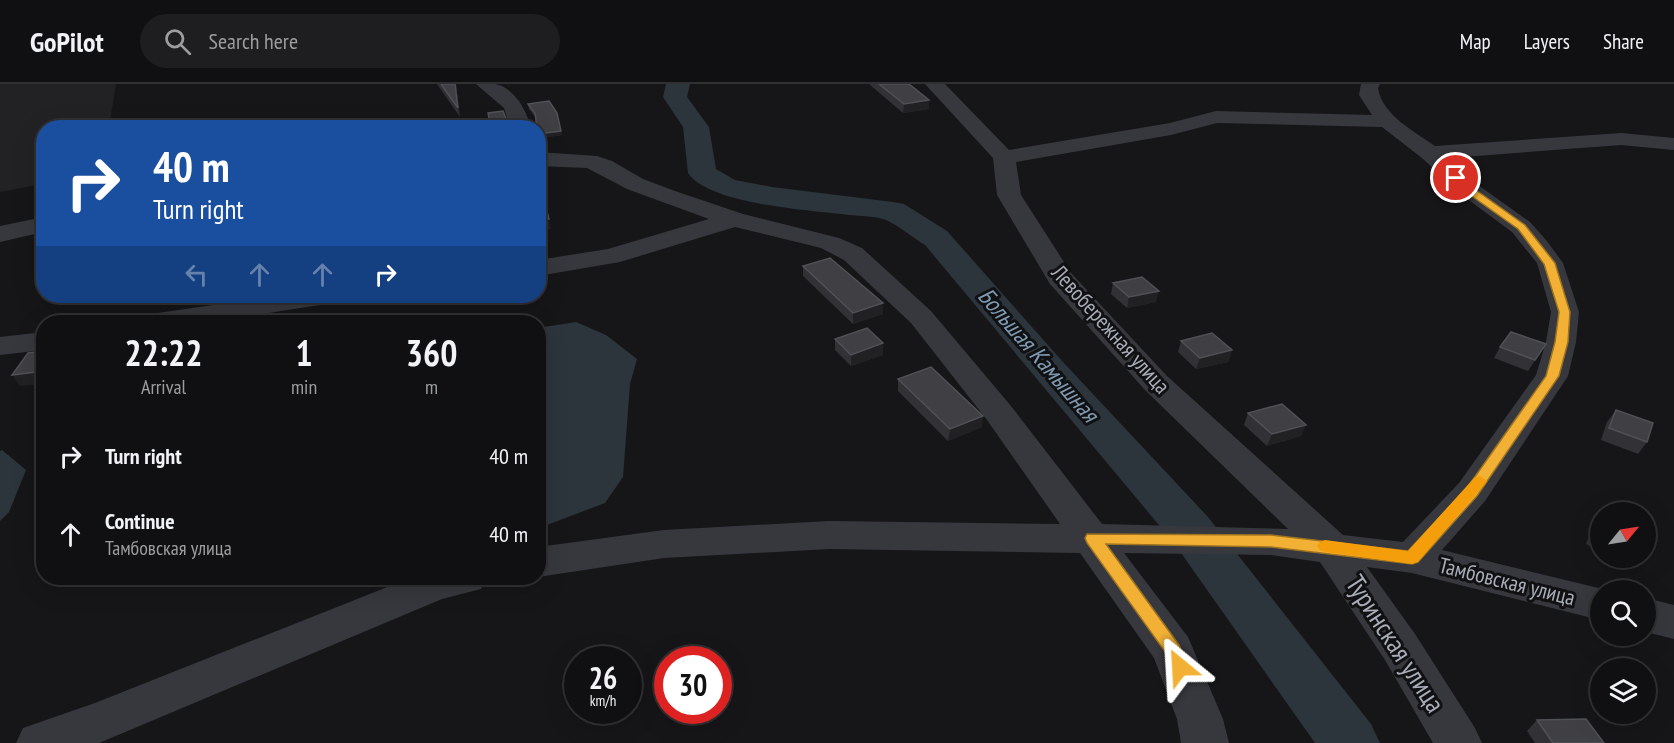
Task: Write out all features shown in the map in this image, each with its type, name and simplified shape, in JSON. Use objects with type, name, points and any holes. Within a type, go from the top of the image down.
[{"type":"street","points":[[485,84],[508,100],[518,112],[520,120]]},
{"type":"street","points":[[934,84],[1004,157],[1171,129],[1216,117],[1387,121]]},
{"type":"street","points":[[1371,84],[1368,87],[1369,95],[1387,121],[1430,153],[1470,190],[1521,227],[1537,245],[1550,263],[1564,312],[1561,342],[1552,376],[1472,492],[1412,558]]},
{"type":"street","points":[[1430,153],[1621,139],[1674,144]]},
{"type":"street","name":"Левобережная улица","points":[[1004,157],[1009,195],[1060,278],[1156,382],[1331,546]]},
{"type":"street","points":[[546,159],[589,161],[604,166],[635,184],[734,219],[830,243],[853,254],[921,317],[999,413],[1173,650],[1200,719],[1205,743]]},
{"type":"street","points":[[546,267],[610,256],[734,219]]},
{"type":"street","points":[[0,234],[36,226]]},
{"type":"street","points":[[203,315],[281,303]]},
{"type":"street","points":[[0,346],[36,342]]},
{"type":"street","name":"Тамбовская улица","points":[[546,561],[664,544],[829,535],[1271,541],[1331,546],[1412,558],[1590,602]]},
{"type":"street","name":"Туринская улица","points":[[1331,546],[1400,647],[1458,743]]},
{"type":"street","points":[[40,743],[97,732],[433,585]]},
{"type":"street","points":[[1656,618],[1674,622]]},
{"type":"shaded area","points":[[0,84],[116,84],[110,120],[36,120],[36,185],[0,192]]},
{"type":"shaded area","points":[[576,322],[606,335],[637,359],[630,384],[623,477],[605,503],[546,525],[546,327]]},
{"type":"shaded area","points":[[2,450],[26,470],[9,512],[0,521],[0,451]]},
{"type":"building","points":[[441,84],[455,84],[458,108]]},
{"type":"building","points":[[879,84],[909,84],[929,100],[904,104]]},
{"type":"building","points":[[549,101],[557,113],[561,131],[546,133],[546,120],[536,120],[535,113],[528,104]]},
{"type":"building","points":[[503,111],[507,120],[489,120],[488,113]]},
{"type":"building","points":[[830,258],[883,303],[853,313],[803,266]]},
{"type":"building","points":[[1142,277],[1159,291],[1129,297],[1113,283]]},
{"type":"building","points":[[867,328],[883,343],[851,355],[835,339]]},
{"type":"building","points":[[1511,332],[1546,344],[1535,360],[1500,347]]},
{"type":"building","points":[[1212,333],[1232,350],[1200,358],[1181,341]]},
{"type":"building","points":[[36,352],[36,372],[12,375],[28,353]]},
{"type":"building","points":[[931,367],[983,416],[950,429],[898,379]]},
{"type":"building","points":[[1282,404],[1306,425],[1272,434],[1248,413]]},
{"type":"building","points":[[1616,410],[1653,423],[1647,442],[1609,428]]},
{"type":"building","points":[[1586,719],[1604,743],[1553,743],[1537,720]]},
{"type":"waterway","name":"Большая Камышная","points":[[678,84],[675,97],[696,127],[702,173],[726,187],[772,196],[893,211],[936,238],[1049,371],[1191,530],[1350,743]]},
{"type":"slow traffic","points":[[1325,546],[1412,558],[1480,481]]},
{"type":"route","points":[[1180,667],[1173,650],[1092,538],[1271,541],[1331,546],[1412,558],[1472,492],[1552,376],[1561,342],[1564,312],[1550,263],[1521,227],[1456,178]]}]
